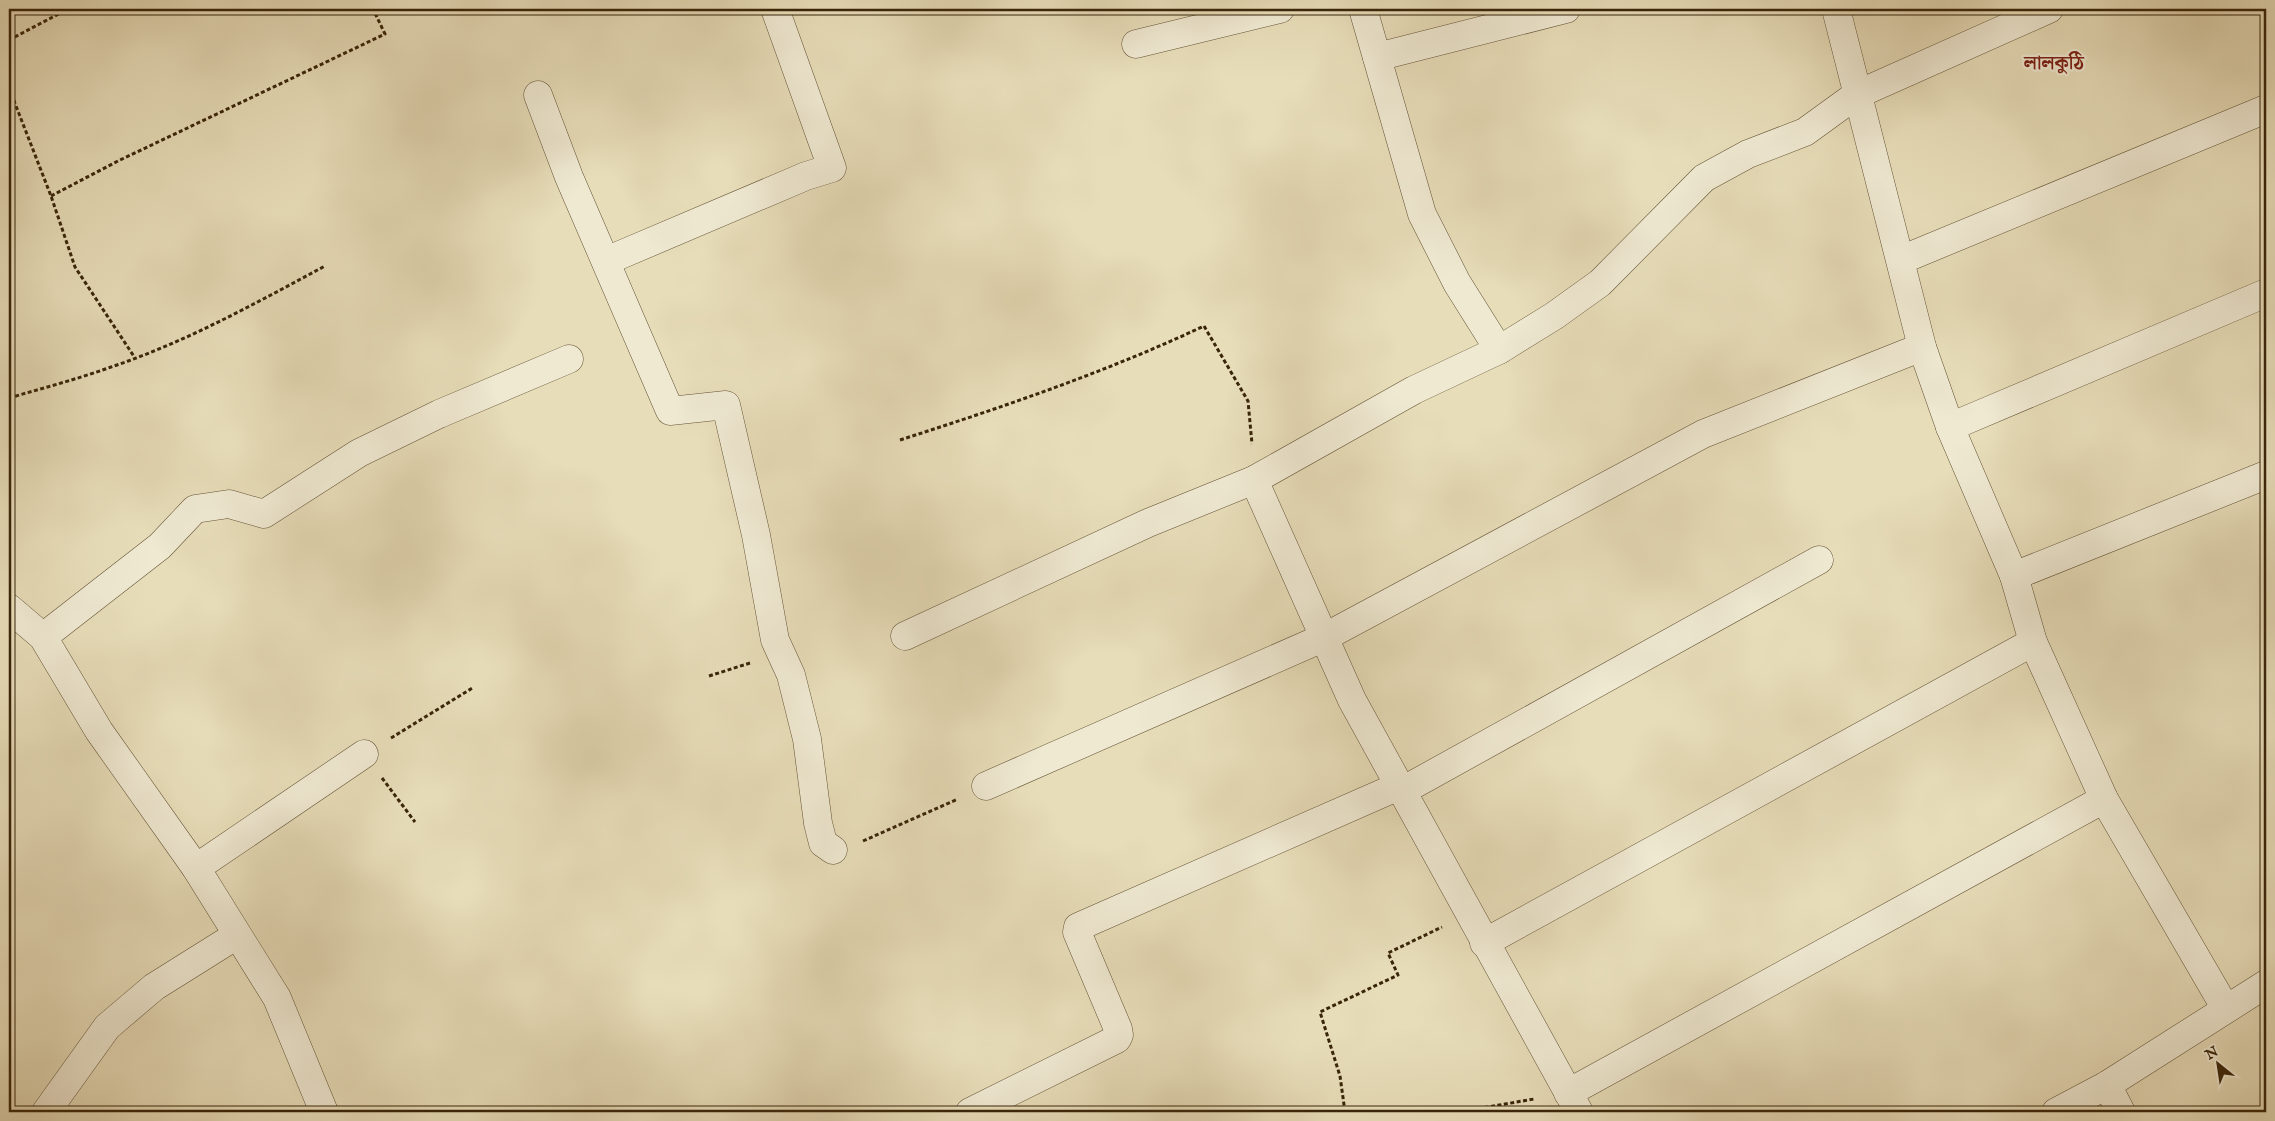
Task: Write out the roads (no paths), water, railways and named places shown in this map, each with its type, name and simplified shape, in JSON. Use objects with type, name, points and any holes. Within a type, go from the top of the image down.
[{"type":"street","points":[[606,261],[806,176],[832,168],[775,9]]},
{"type":"street","points":[[1136,44],[1280,9]]},
{"type":"street","points":[[1363,9],[1422,214],[1457,283],[1499,350]]},
{"type":"street","points":[[1377,57],[1566,9]]},
{"type":"street","points":[[1836,9],[1856,95],[1901,260],[1922,347],[1950,427],[2014,576],[2033,642],[2104,798],[2226,1009]]},
{"type":"street","points":[[905,636],[1148,523],[1254,480],[1414,390],[1499,350],[1554,316],[1600,283],[1704,178],[1748,154],[1805,132],[1856,95],[2049,9]]},
{"type":"street","points":[[538,95],[569,177],[670,411],[726,405],[756,534],[775,640],[791,675],[807,739],[823,843],[834,850]]},
{"type":"street","points":[[1901,260],[2266,108]]},
{"type":"street","points":[[1950,427],[2266,293]]},
{"type":"street","points":[[986,786],[1325,637],[1703,434],[1922,347]]},
{"type":"street","points":[[43,637],[160,546],[195,509],[229,504],[264,514],[359,453],[439,414],[569,360]]},
{"type":"street","points":[[2014,576],[2266,475]]},
{"type":"street","points":[[1254,480],[1352,700],[1573,1102],[2104,798]]},
{"type":"street","points":[[970,1112],[1117,1039],[1119,1035],[1118,1029],[1078,932],[1078,927],[1401,788],[1818,560]]},
{"type":"street","points":[[9,608],[43,637],[99,731],[196,868],[277,998],[324,1112]]},
{"type":"street","points":[[1484,943],[2033,642]]},
{"type":"street","points":[[196,868],[364,754]]},
{"type":"street","points":[[46,1112],[107,1027],[154,987],[237,935]]},
{"type":"street","points":[[2056,1112],[2107,1086],[2266,984]]},
{"type":"street","points":[[2107,1086],[2121,1112]]},
{"type":"district","name":"লালকুঠি","points":[[2054,62]]}]
